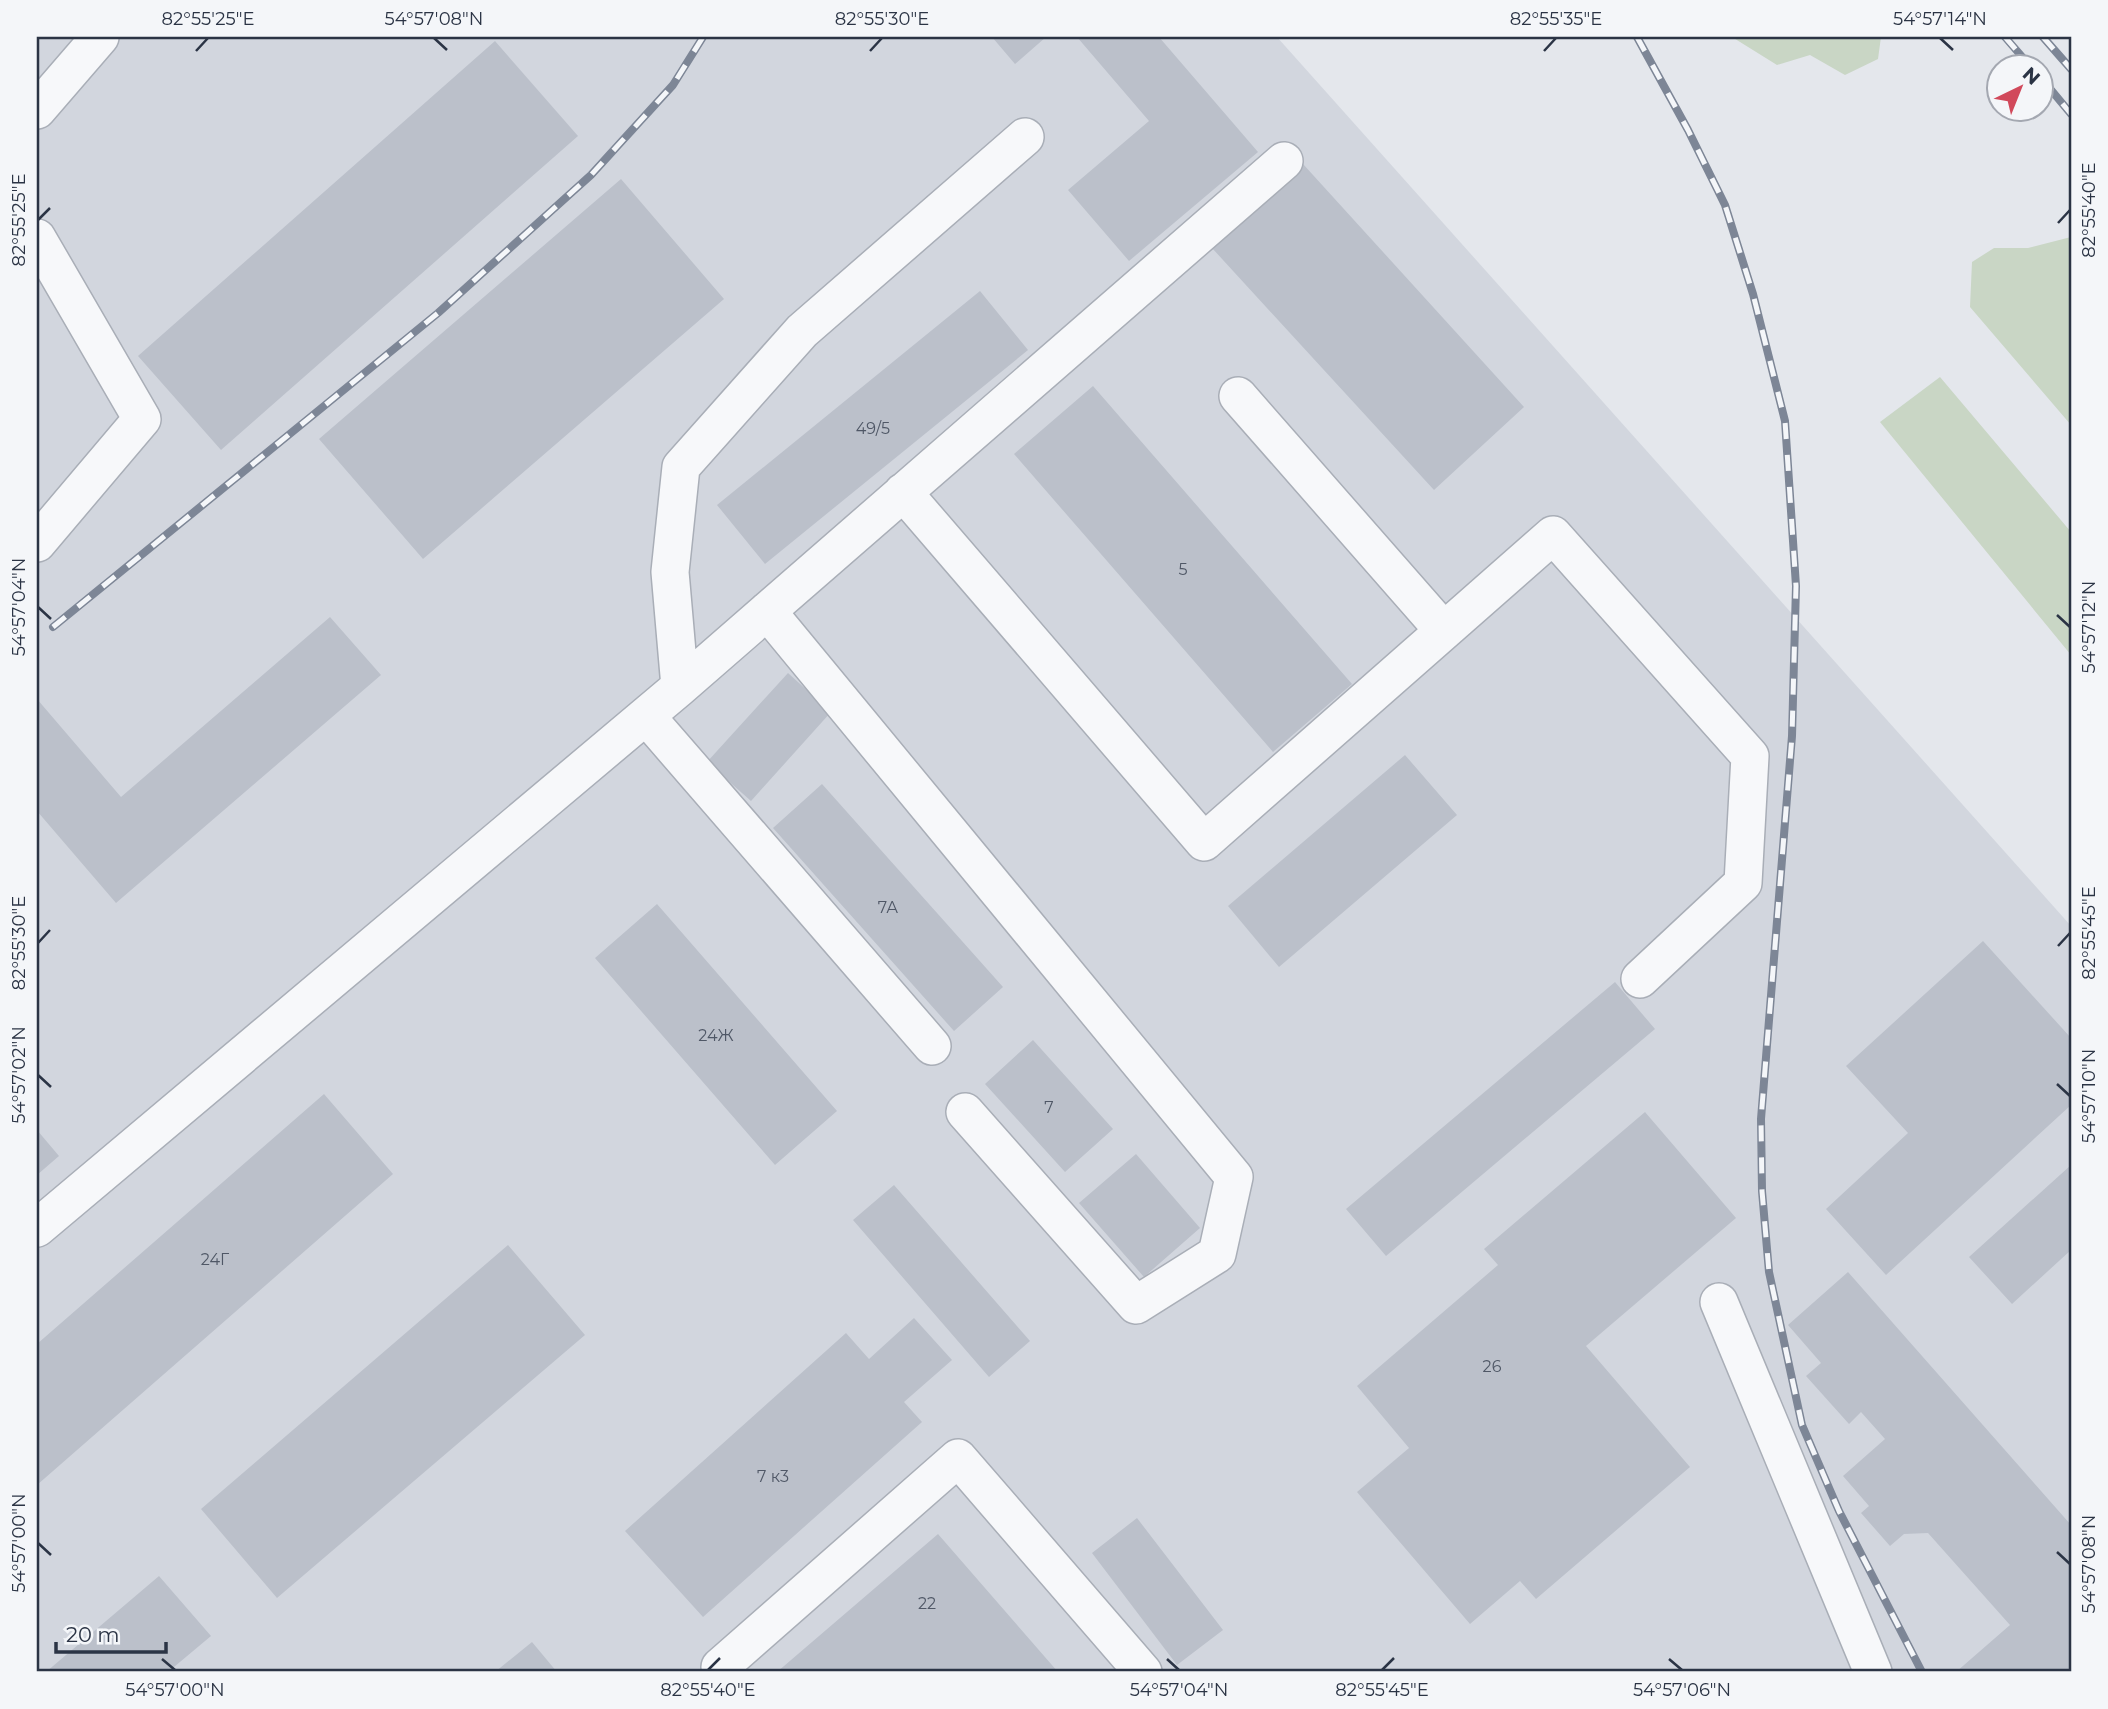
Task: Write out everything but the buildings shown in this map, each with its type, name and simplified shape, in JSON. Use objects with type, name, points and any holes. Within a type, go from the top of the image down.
[{"type":"lane","points":[[37,110],[100,37]]},
{"type":"lane","points":[[680,687],[670,572],[681,467],[802,331],[1024,137]]},
{"type":"lane","points":[[37,1228],[680,687],[1284,161]]},
{"type":"lane","points":[[37,238],[142,419],[38,539]]},
{"type":"lane","points":[[1238,396],[1444,631]]},
{"type":"lane","points":[[903,492],[1203,842],[1552,535],[1750,756],[1743,883],[1640,979]]},
{"type":"lane","points":[[767,611],[1234,1177],[1217,1254],[1136,1305],[965,1112]]},
{"type":"lane","points":[[646,716],[932,1046]]},
{"type":"lane","points":[[1719,1302],[1873,1672]]},
{"type":"lane","points":[[725,1672],[720,1667],[958,1458],[1143,1672]]},
{"type":"shaded area","points":[[37,37],[1277,37],[2071,926],[2071,1672],[37,1672]]},
{"type":"green space","points":[[1732,37],[1881,37],[1878,59],[1845,75],[1810,55],[1777,65]]},
{"type":"green space","points":[[2071,237],[2071,425],[1970,307],[1972,262],[1994,248],[2028,248]]},
{"type":"green space","points":[[1940,377],[2071,532],[2071,655],[1880,422]]},
{"type":"railway","points":[[53,627],[438,313],[591,175],[673,85],[703,37]]},
{"type":"railway","points":[[1637,37],[1725,205],[1753,294],[1785,421],[1796,586],[1792,736],[1761,1119],[1762,1191],[1769,1272],[1802,1425],[1839,1511],[1922,1672]]},
{"type":"railway","points":[[2005,37],[2018,52]]},
{"type":"railway","points":[[2043,37],[2071,69]]},
{"type":"railway","points":[[2056,96],[2071,114]]}]
